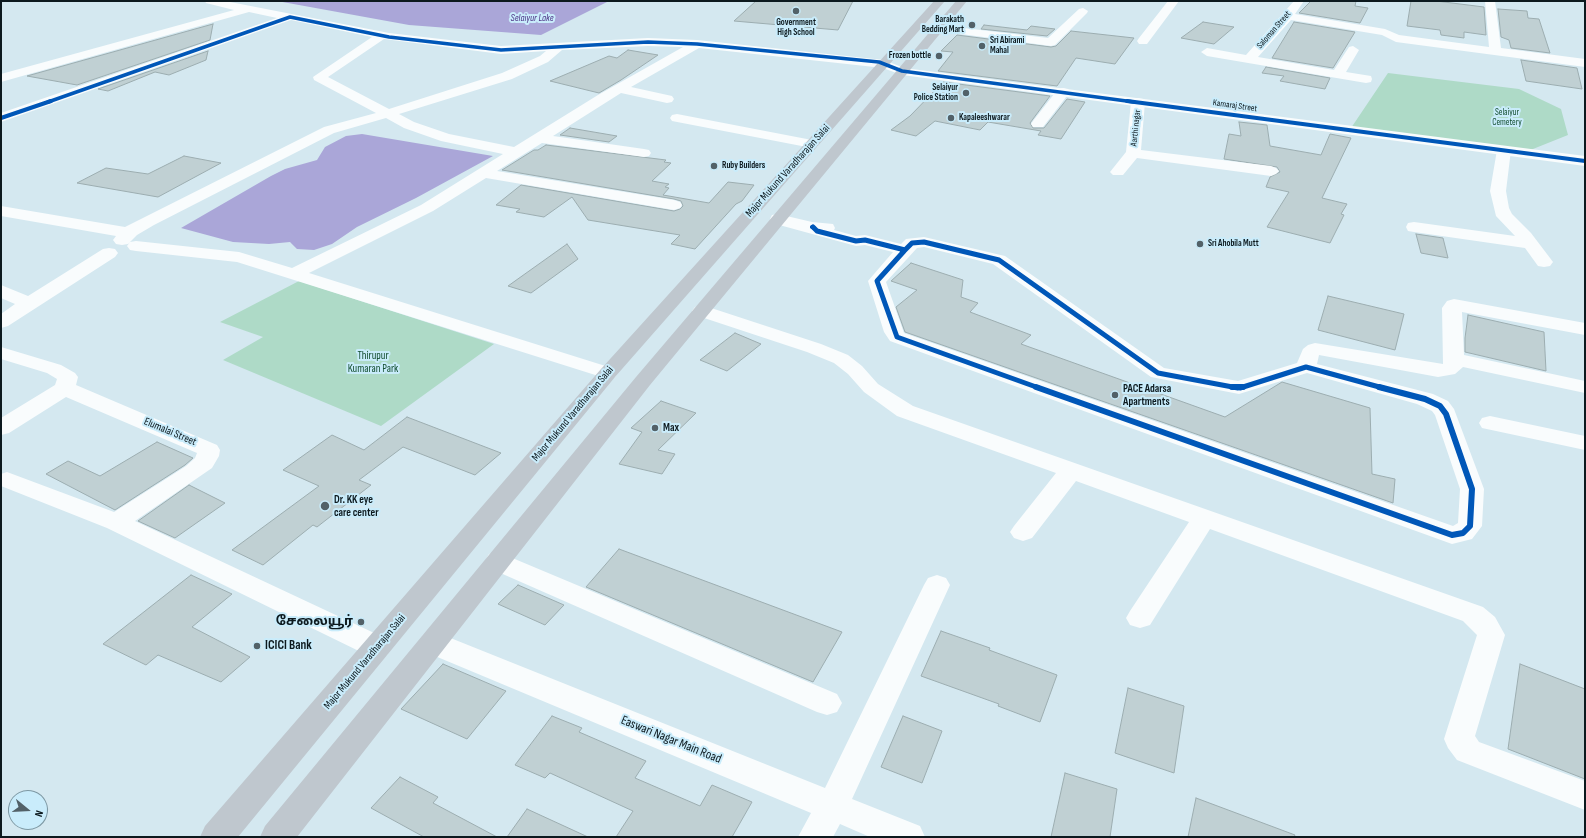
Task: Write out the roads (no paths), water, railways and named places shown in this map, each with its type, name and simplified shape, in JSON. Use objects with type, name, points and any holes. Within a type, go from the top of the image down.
[{"type":"main road","name":"Major Mukund Varadharajan Salai","points":[[277,837],[498,562],[778,219],[893,67],[940,1]]},
{"type":"main road","name":"Major Mukund Varadharajan Salai","points":[[217,837],[372,645],[608,373],[812,144],[893,67],[938,28],[962,1]]},
{"type":"street","name":"Kamaraj Street","points":[[210,1],[381,36],[501,50],[648,42],[697,44],[893,67],[1064,92],[1585,161]]},
{"type":"street","points":[[1143,41],[1174,1]]},
{"type":"street","points":[[1284,1],[1297,2]]},
{"type":"street","points":[[1490,1],[1495,51]]},
{"type":"street","name":"Saloman Street","points":[[1249,59],[1288,16],[1297,2]]},
{"type":"street","points":[[1,78],[249,9]]},
{"type":"street","points":[[938,28],[1051,42],[1083,11]]},
{"type":"street","points":[[1288,16],[1385,32],[1396,38],[1585,63]]},
{"type":"street","points":[[1,118],[290,17]]},
{"type":"street","points":[[381,36],[319,77],[409,125],[446,138],[517,152]]},
{"type":"street","points":[[1423,56],[1428,42]]},
{"type":"street","points":[[294,274],[427,208],[603,98],[697,44]]},
{"type":"street","points":[[1,322],[109,253],[124,252],[129,239],[148,221],[324,132],[387,114],[507,76],[544,59],[562,47]]},
{"type":"street","points":[[1338,74],[1353,50]]},
{"type":"street","points":[[1207,52],[1366,79]]},
{"type":"street","points":[[620,88],[667,99]]},
{"type":"street","points":[[1038,124],[1064,92]]},
{"type":"street","name":"Aarthi nagar","points":[[1118,172],[1133,153],[1138,102]]},
{"type":"street","points":[[677,118],[812,144]]},
{"type":"street","points":[[539,138],[644,153]]},
{"type":"street","points":[[1504,150],[1498,191],[1498,199],[1504,216],[1531,244],[1544,262]]},
{"type":"street","points":[[1133,153],[1271,171]]},
{"type":"street","points":[[484,173],[674,205]]},
{"type":"street","points":[[1,211],[129,239],[238,257],[608,373]]},
{"type":"street","points":[[778,219],[812,227],[817,231],[843,238],[856,241],[866,240],[905,250]]},
{"type":"street","points":[[1414,227],[1531,244]]},
{"type":"street","points":[[918,241],[999,260],[1158,373],[1239,388],[1306,367],[1425,399],[1440,406],[1446,414],[1472,489],[1470,526],[1463,534],[1452,535],[897,337],[877,281],[905,250],[912,243],[918,241]]},
{"type":"street","points":[[1,291],[30,304]]},
{"type":"street","points":[[1306,367],[1310,352],[1315,349],[1438,370],[1448,370],[1454,366],[1452,308],[1454,305],[1585,329]]},
{"type":"street","points":[[702,311],[814,348],[841,359],[855,370],[871,388],[905,411],[1473,614],[1485,625],[1491,635],[1459,739],[1468,751],[1585,796]]},
{"type":"street","points":[[1,353],[54,369],[68,377],[64,388],[1,428]]},
{"type":"street","points":[[1454,359],[1585,387]]},
{"type":"street","name":"Elumalai Street","points":[[64,388],[209,450],[208,456],[204,463],[194,471],[116,522]]},
{"type":"street","points":[[1490,423],[1585,443]]},
{"type":"street","points":[[1023,532],[1071,471]]},
{"type":"street","points":[[7,480],[116,522],[372,645]]},
{"type":"street","points":[[1140,618],[1204,518]]},
{"type":"street","points":[[498,562],[827,703]]},
{"type":"street","points":[[815,837],[833,806],[937,585]]},
{"type":"street","name":"Easwari Nagar Main Road","points":[[433,643],[908,837]]},
{"type":"water","name":"Selaiyur Lake","points":[[277,1],[609,1],[541,35],[409,25]]},
{"type":"water","points":[[362,134],[493,156],[416,198],[357,227],[332,244],[314,250],[297,249],[290,242],[269,244],[233,242],[181,228],[285,169],[317,160],[325,147],[346,136]]},
{"type":"place","name":"Government High School","points":[[796,11]]},
{"type":"place","name":"Barakath Bedding Mart","points":[[972,25]]},
{"type":"place","name":"Sri Abirami Mahal","points":[[982,46]]},
{"type":"place","name":"Frozen bottle","points":[[939,56]]},
{"type":"place","name":"Selaiyur Police Station","points":[[966,93]]},
{"type":"place","name":"Kapaleeshwarar","points":[[951,118]]},
{"type":"place","name":"Ruby Builders","points":[[714,166]]},
{"type":"place","name":"Sri Ahobila Mutt","points":[[1200,244]]},
{"type":"place","name":"PACE Adarsa Apartments","points":[[1115,395]]},
{"type":"place","name":"Max","points":[[655,428]]},
{"type":"place","name":"Dr. KK eye care center","points":[[325,506]]},
{"type":"place","name":"சேலையூர்","points":[[361,622]]},
{"type":"place","name":"ICICI Bank","points":[[257,646]]},
{"type":"park label","name":"Selaiyur Cemetery","points":[[1507,118]]},
{"type":"park label","name":"Thirupur Kumaran Park","points":[[373,362]]}]
